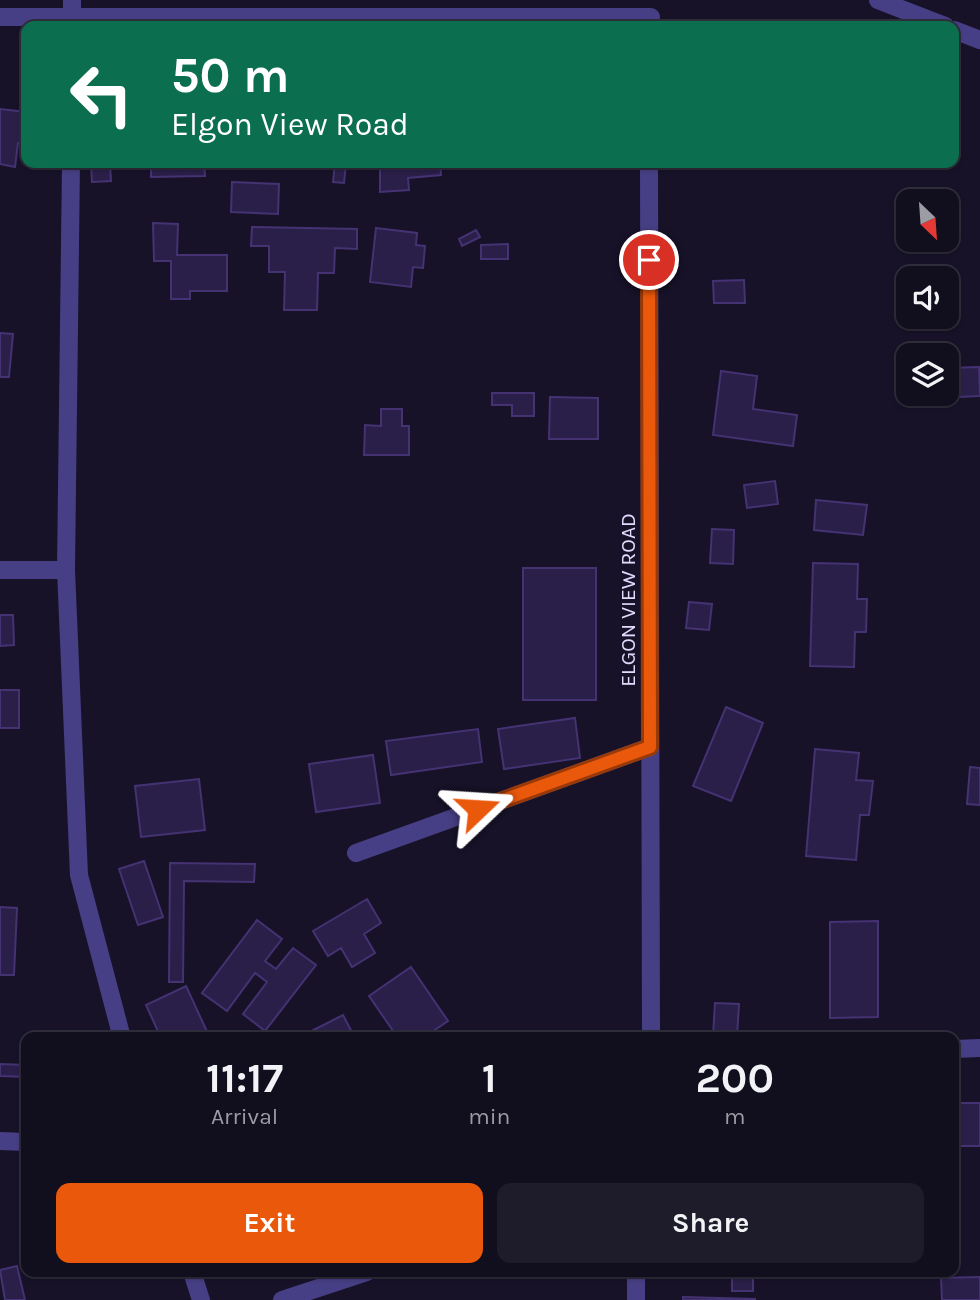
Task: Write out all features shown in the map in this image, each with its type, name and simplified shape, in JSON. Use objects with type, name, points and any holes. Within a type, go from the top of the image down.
[{"type":"street","points":[[72,0],[72,21]]},
{"type":"street","points":[[878,0],[931,21]]},
{"type":"street","points":[[217,21],[651,15]]},
{"type":"street","points":[[0,17],[48,21]]},
{"type":"street","points":[[959,32],[980,40]]},
{"type":"street","points":[[71,168],[66,570],[79,875],[120,1032]]},
{"type":"street","name":"ELGON VIEW ROAD","points":[[649,168],[651,1032]]},
{"type":"street","points":[[0,570],[66,570]]},
{"type":"street","points":[[356,853],[650,747]]},
{"type":"street","points":[[959,1049],[980,1048]]},
{"type":"street","points":[[0,1141],[21,1142]]},
{"type":"street","points":[[194,1277],[201,1300]]},
{"type":"street","points":[[282,1300],[352,1277]]},
{"type":"street","points":[[636,1277],[636,1300]]},
{"type":"building","points":[[0,109],[21,111],[21,144],[18,143],[15,167],[0,164]]},
{"type":"building","points":[[91,168],[110,168],[111,181],[92,182]]},
{"type":"building","points":[[151,168],[204,168],[205,176],[151,177]]},
{"type":"building","points":[[334,168],[346,168],[344,183],[333,182]]},
{"type":"building","points":[[380,168],[440,168],[441,175],[408,178],[409,190],[380,192]]},
{"type":"building","points":[[232,182],[279,184],[278,214],[231,212]]},
{"type":"building","points":[[153,223],[178,224],[177,255],[227,255],[227,291],[190,291],[190,299],[171,299],[171,261],[154,261]]},
{"type":"building","points":[[252,227],[357,229],[357,249],[335,248],[334,273],[318,273],[317,310],[284,310],[285,272],[269,272],[269,246],[251,246]]},
{"type":"building","points":[[376,228],[417,233],[416,245],[425,246],[423,268],[413,267],[411,287],[370,282]]},
{"type":"building","points":[[476,230],[480,237],[462,246],[459,239]]},
{"type":"building","points":[[508,244],[508,259],[481,259],[481,245]]},
{"type":"building","points":[[744,280],[745,303],[714,303],[713,281]]},
{"type":"building","points":[[0,333],[13,334],[9,377],[0,377]]},
{"type":"building","points":[[979,367],[980,396],[959,397],[959,368]]},
{"type":"building","points":[[721,371],[757,376],[753,409],[797,415],[793,446],[713,435]]},
{"type":"building","points":[[492,393],[534,393],[534,416],[512,416],[512,405],[492,405]]},
{"type":"building","points":[[550,397],[598,398],[598,439],[549,439]]},
{"type":"building","points":[[381,409],[402,409],[402,426],[409,426],[409,455],[364,455],[365,425],[381,426]]},
{"type":"building","points":[[775,481],[778,504],[747,508],[744,485]]},
{"type":"building","points":[[816,500],[867,505],[863,535],[814,530]]},
{"type":"building","points":[[712,529],[734,530],[733,564],[710,563]]},
{"type":"building","points":[[813,563],[858,564],[857,599],[867,599],[866,632],[855,632],[854,667],[810,666]]},
{"type":"building","points":[[523,568],[596,568],[596,700],[523,700]]},
{"type":"building","points":[[689,602],[712,604],[709,630],[686,628]]},
{"type":"building","points":[[0,615],[13,615],[14,645],[0,646]]},
{"type":"building","points":[[0,690],[19,690],[19,728],[0,728]]},
{"type":"building","points":[[726,707],[763,723],[731,801],[693,786]]},
{"type":"building","points":[[575,718],[580,758],[504,769],[498,729]]},
{"type":"building","points":[[478,729],[482,762],[391,775],[386,741]]},
{"type":"building","points":[[815,749],[859,753],[856,780],[873,781],[869,815],[860,815],[856,860],[806,856]]},
{"type":"building","points":[[373,755],[380,803],[316,812],[309,764]]},
{"type":"building","points":[[970,767],[980,768],[980,805],[967,804]]},
{"type":"building","points":[[199,779],[205,830],[141,837],[135,786]]},
{"type":"building","points":[[144,861],[163,917],[138,925],[119,869]]},
{"type":"building","points":[[170,863],[255,864],[254,882],[184,881],[183,982],[169,982]]},
{"type":"building","points":[[367,899],[381,923],[364,934],[375,953],[352,967],[341,948],[328,956],[313,931]]},
{"type":"building","points":[[0,907],[17,908],[14,975],[0,975]]},
{"type":"building","points":[[257,920],[282,939],[265,961],[276,969],[293,948],[316,965],[265,1031],[243,1014],[267,982],[255,973],[227,1011],[202,993]]},
{"type":"building","points":[[878,921],[878,1017],[830,1018],[830,922]]},
{"type":"building","points":[[411,967],[448,1021],[432,1032],[394,1032],[369,996]]},
{"type":"building","points":[[186,986],[207,1032],[158,1032],[146,1005]]},
{"type":"building","points":[[715,1003],[739,1004],[737,1032],[713,1032]]},
{"type":"building","points":[[343,1015],[352,1032],[310,1032]]},
{"type":"building","points":[[0,1064],[21,1065],[21,1077],[0,1076]]},
{"type":"building","points":[[959,1103],[980,1103],[980,1146],[959,1146]]},
{"type":"building","points":[[17,1266],[25,1300],[5,1300],[0,1270]]},
{"type":"building","points":[[732,1277],[753,1277],[753,1291],[732,1291]]},
{"type":"building","points":[[980,1277],[980,1300],[942,1300],[941,1278]]},
{"type":"building","points":[[683,1297],[756,1299],[683,1300]]},
{"type":"route","points":[[478,809],[650,747],[649,260]]}]
